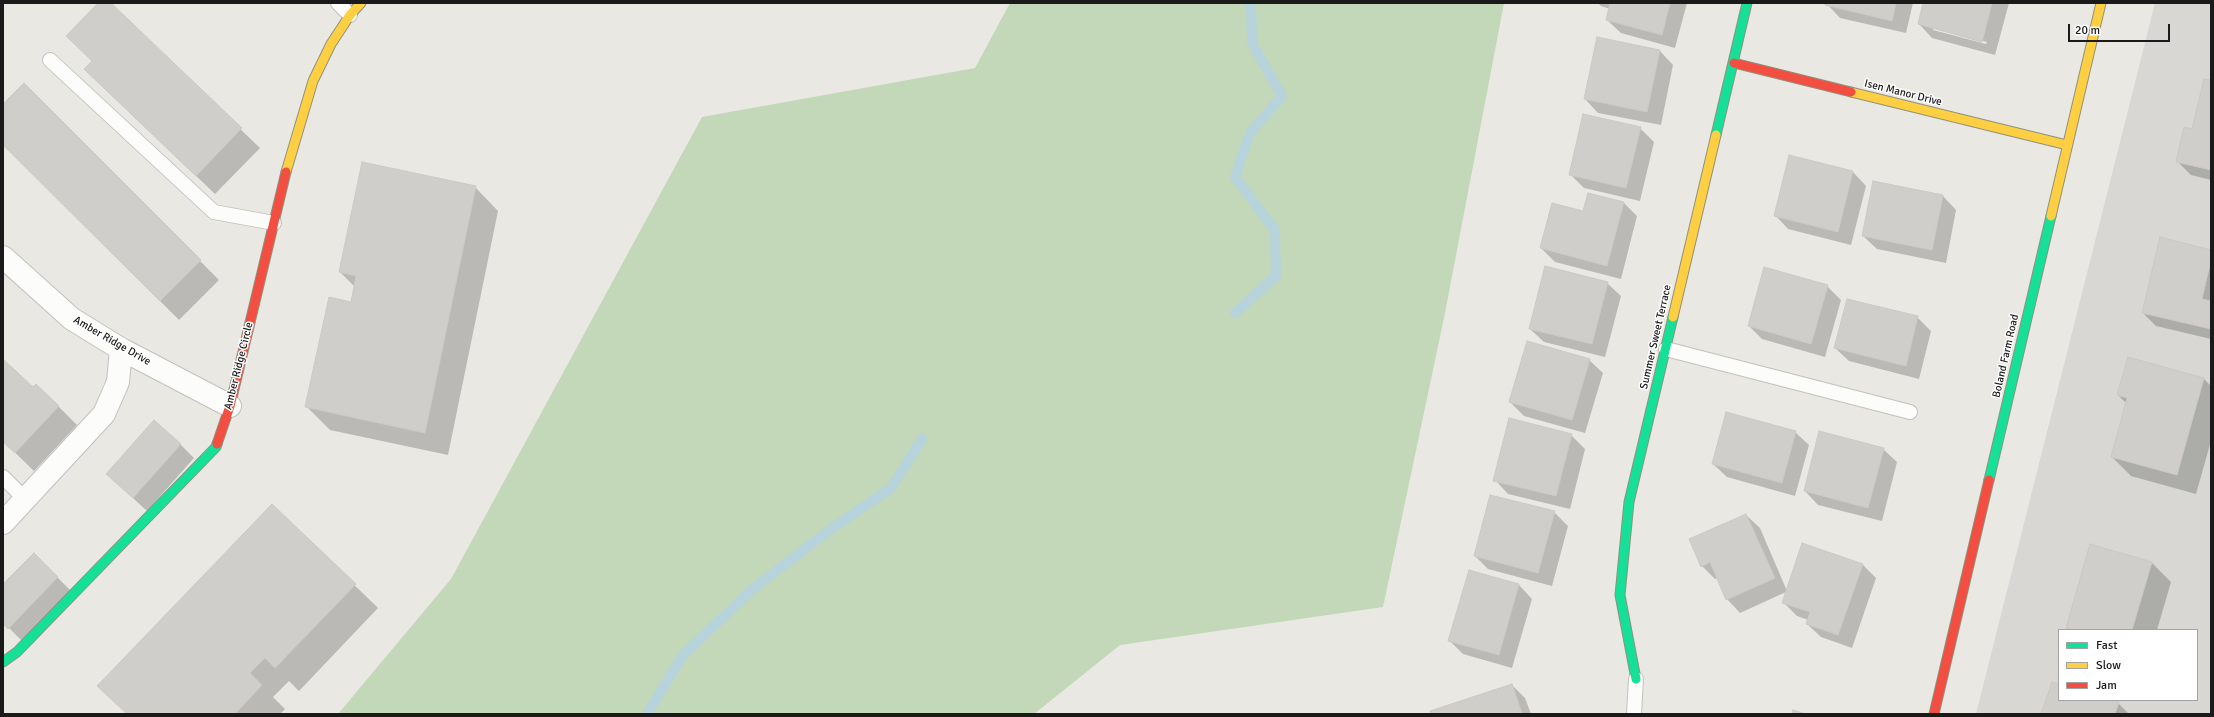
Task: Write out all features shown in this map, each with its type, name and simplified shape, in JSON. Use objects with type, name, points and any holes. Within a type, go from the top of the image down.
[{"type":"street","name":"Amber Ridge Circle","points":[[3,662],[17,652],[216,447],[230,406],[293,145],[313,82],[331,44],[350,15],[362,3]]},
{"type":"street","name":"Summer Sweet Terrace","points":[[1636,678],[1620,594],[1629,502],[1747,3]]},
{"type":"street","name":"Boland Farm Road","points":[[1934,714],[2101,3]]},
{"type":"street","name":"Isen Manor Drive","points":[[1734,63],[2067,145]]},
{"type":"street","name":"Amber Ridge Drive","points":[[4,256],[72,319],[121,349],[230,406]]},
{"type":"street","points":[[3,523],[104,414],[118,382],[121,349]]},
{"type":"lane","points":[[338,3],[350,15]]},
{"type":"lane","points":[[50,60],[214,212],[274,223]]},
{"type":"lane","points":[[1666,349],[1910,412]]},
{"type":"lane","points":[[3,477],[25,499]]},
{"type":"lane","points":[[1634,714],[1636,678]]},
{"type":"shaded area","points":[[2155,3],[2211,3],[2211,714],[1976,714]]},
{"type":"green space","points":[[1010,3],[1504,3],[1445,313],[1383,607],[1120,645],[1034,714],[338,714],[451,579],[702,117],[975,68]]},
{"type":"building","points":[[98,3],[111,3],[242,128],[196,176],[84,69],[92,61],[66,36]]},
{"type":"building","points":[[1610,3],[1670,3],[1662,35],[1606,20]]},
{"type":"building","points":[[1825,3],[1896,3],[1892,21],[1825,5]]},
{"type":"building","points":[[1923,3],[1992,3],[1982,42],[1918,24]]},
{"type":"building","points":[[1597,37],[1660,50],[1647,112],[1584,99]]},
{"type":"building","points":[[2204,79],[2211,80],[2211,170],[2176,162],[2184,127],[2192,129]]},
{"type":"building","points":[[24,83],[201,260],[160,301],[3,145],[3,104]]},
{"type":"building","points":[[1583,114],[1641,127],[1626,188],[1569,175]]},
{"type":"building","points":[[1789,155],[1853,171],[1838,232],[1774,216]]},
{"type":"building","points":[[362,162],[476,186],[425,433],[305,407],[329,297],[351,302],[356,276],[339,272]]},
{"type":"building","points":[[1873,181],[1943,195],[1932,250],[1862,236]]},
{"type":"building","points":[[1588,193],[1624,202],[1607,266],[1540,248],[1552,203],[1583,211]]},
{"type":"building","points":[[2160,237],[2211,250],[2211,260],[2202,299],[2211,301],[2211,329],[2142,313]]},
{"type":"building","points":[[1545,266],[1608,282],[1592,344],[1529,329]]},
{"type":"building","points":[[1764,267],[1828,285],[1811,344],[1748,326]]},
{"type":"building","points":[[1847,299],[1918,316],[1906,366],[1834,348]]},
{"type":"building","points":[[1527,341],[1590,359],[1572,420],[1509,402]]},
{"type":"building","points":[[2128,357],[2204,378],[2177,475],[2111,457],[2127,398],[2117,395]]},
{"type":"building","points":[[3,359],[33,387],[36,384],[59,406],[15,453],[3,442]]},
{"type":"building","points":[[1726,412],[1796,431],[1782,483],[1712,464]]},
{"type":"building","points":[[1509,418],[1572,434],[1556,496],[1493,481]]},
{"type":"building","points":[[154,420],[181,444],[133,498],[106,474]]},
{"type":"building","points":[[1819,431],[1884,448],[1868,508],[1804,491]]},
{"type":"building","points":[[1490,495],[1555,511],[1538,573],[1474,556]]},
{"type":"building","points":[[272,504],[356,584],[275,668],[265,658],[250,673],[262,685],[235,714],[127,714],[97,686]]},
{"type":"building","points":[[1746,514],[1775,578],[1726,600],[1710,562],[1701,567],[1689,539]]},
{"type":"building","points":[[1802,543],[1863,564],[1838,635],[1806,624],[1810,612],[1782,603]]},
{"type":"building","points":[[2090,544],[2152,562],[2132,629],[2066,628]]},
{"type":"building","points":[[34,553],[58,577],[8,629],[3,624],[3,584]]},
{"type":"building","points":[[1469,570],[1519,584],[1499,655],[1448,641]]},
{"type":"building","points":[[2052,682],[2058,684],[2058,701],[2119,702],[2115,714],[2041,714]]},
{"type":"building","points":[[1512,684],[1522,714],[1431,714],[1430,711]]},
{"type":"building","points":[[1793,710],[1806,714],[1792,714]]},
{"type":"waterway","points":[[1235,313],[1276,276],[1275,230],[1235,177],[1250,133],[1282,96],[1252,43],[1251,3]]},
{"type":"waterway","points":[[647,714],[683,655],[754,588],[831,529],[891,488],[922,439]]},
{"type":"traffic: fast","points":[[1716,135],[1747,3]]},
{"type":"traffic: fast","points":[[1989,480],[2051,216]]},
{"type":"traffic: fast","points":[[1636,679],[1620,595],[1629,502],[1673,317]]},
{"type":"traffic: fast","points":[[3,662],[17,652],[216,447],[217,444]]},
{"type":"traffic: slow","points":[[286,172],[313,81],[331,44],[350,15],[361,3]]},
{"type":"traffic: slow","points":[[2051,216],[2101,3]]},
{"type":"traffic: slow","points":[[1851,92],[2067,145]]},
{"type":"traffic: slow","points":[[1673,317],[1716,135]]},
{"type":"traffic: jam","points":[[1734,63],[1851,92]]},
{"type":"traffic: jam","points":[[217,444],[230,406],[286,172]]},
{"type":"traffic: jam","points":[[1934,714],[1989,480]]}]
